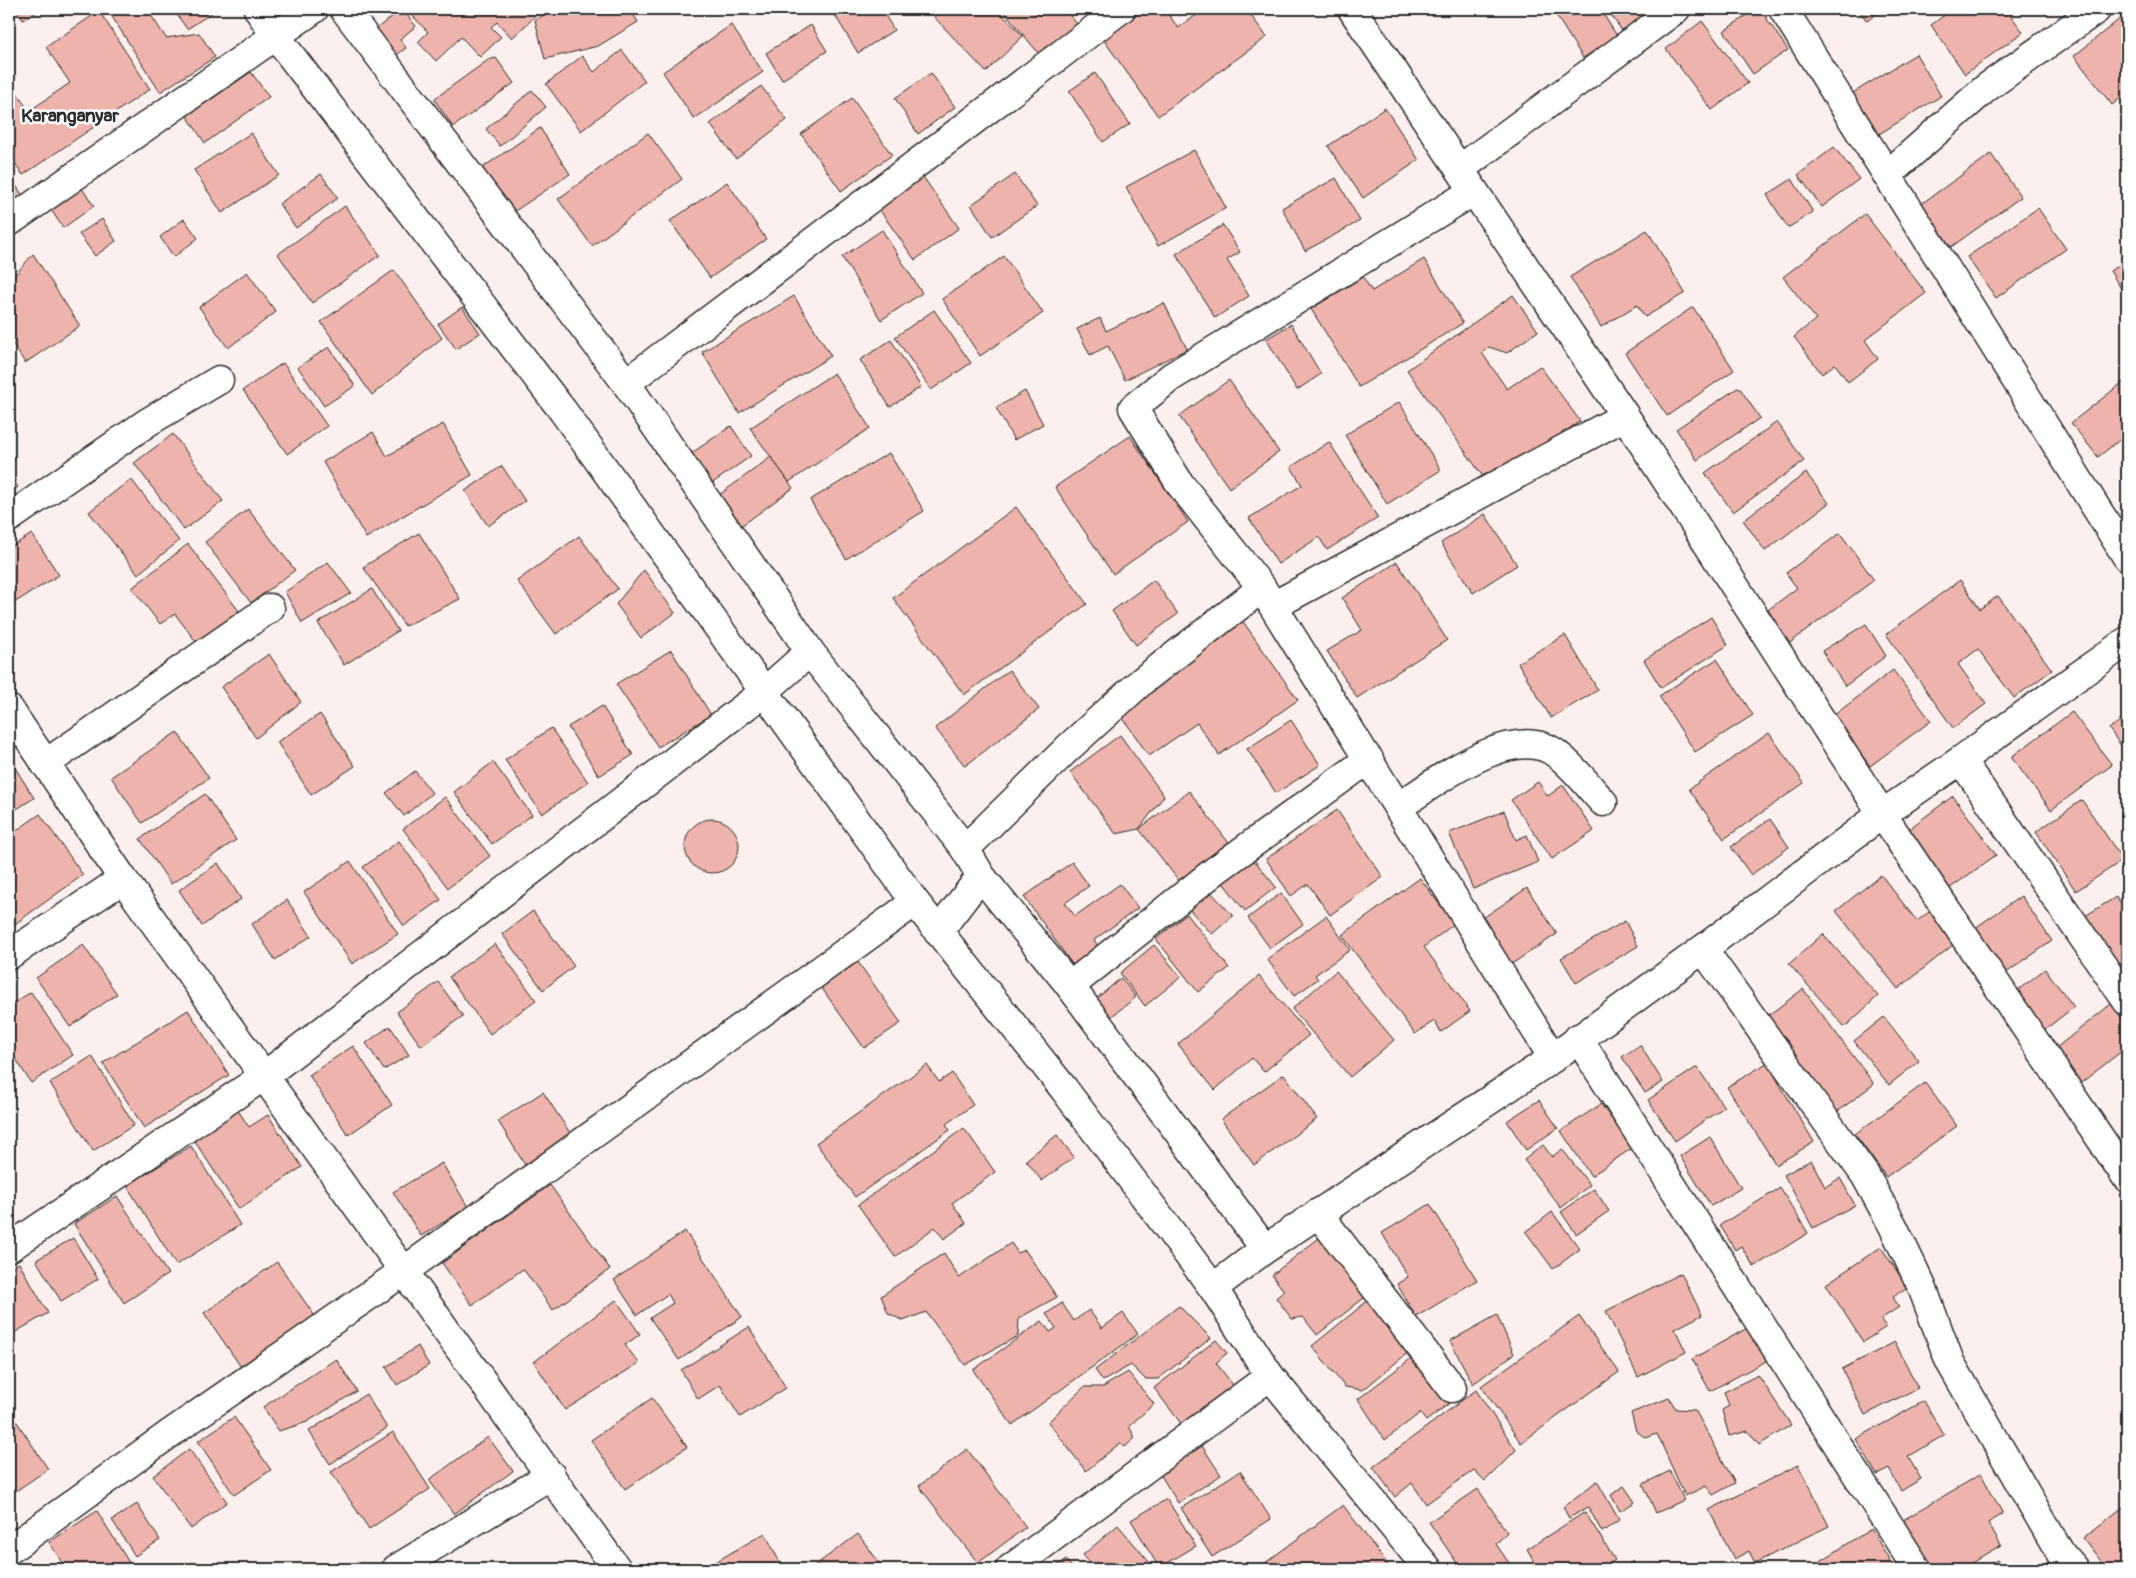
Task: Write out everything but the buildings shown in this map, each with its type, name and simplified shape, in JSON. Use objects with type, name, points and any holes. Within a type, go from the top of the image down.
[{"type":"street","points":[[258,9],[282,30],[770,687],[915,902],[943,926],[1213,1288],[1270,1376],[1426,1569]]},
{"type":"street","points":[[9,222],[314,9]]},
{"type":"street","points":[[344,9],[626,383],[804,658],[965,849],[975,884],[1070,986],[1265,1249]]},
{"type":"street","points":[[626,383],[1121,9]]},
{"type":"street","points":[[1352,9],[1625,416],[1882,814],[2127,1178]]},
{"type":"street","points":[[1460,169],[1676,9]]},
{"type":"street","points":[[1784,9],[2127,557]]},
{"type":"street","points":[[1887,175],[1986,88],[2097,9]]},
{"type":"street","points":[[1474,191],[1171,377],[1133,408],[1180,484],[1268,597],[1553,1058]]},
{"type":"street","points":[[9,518],[148,422],[219,380]]},
{"type":"street","points":[[965,849],[1068,748],[1142,680],[1268,597],[1625,416]]},
{"type":"street","points":[[45,764],[270,608]]},
{"type":"street","points":[[1213,1288],[1265,1249],[1318,1213],[1553,1058],[1703,949],[1882,814],[2127,641]]},
{"type":"street","points":[[9,1248],[264,1076],[770,687],[804,658]]},
{"type":"street","points":[[9,709],[123,879],[617,1569]]},
{"type":"street","points":[[1398,807],[1474,759],[1510,745],[1538,744],[1558,754],[1603,802]]},
{"type":"street","points":[[1070,986],[1216,870],[1369,759]]},
{"type":"street","points":[[1961,760],[2127,1001]]},
{"type":"street","points":[[9,955],[123,879]]},
{"type":"street","points":[[943,926],[975,884]]},
{"type":"street","points":[[9,1550],[168,1435],[404,1271],[915,902]]},
{"type":"street","points":[[1703,949],[1865,1175],[1894,1226],[1922,1287],[1950,1362],[2061,1554],[2074,1569]]},
{"type":"street","points":[[1578,1038],[1917,1569]]},
{"type":"street","points":[[1318,1213],[1452,1388]]},
{"type":"street","points":[[1010,1569],[1270,1376]]},
{"type":"street","points":[[396,1569],[551,1475]]},
{"type":"district","name":"Karanganyar","points":[[70,116]]}]
